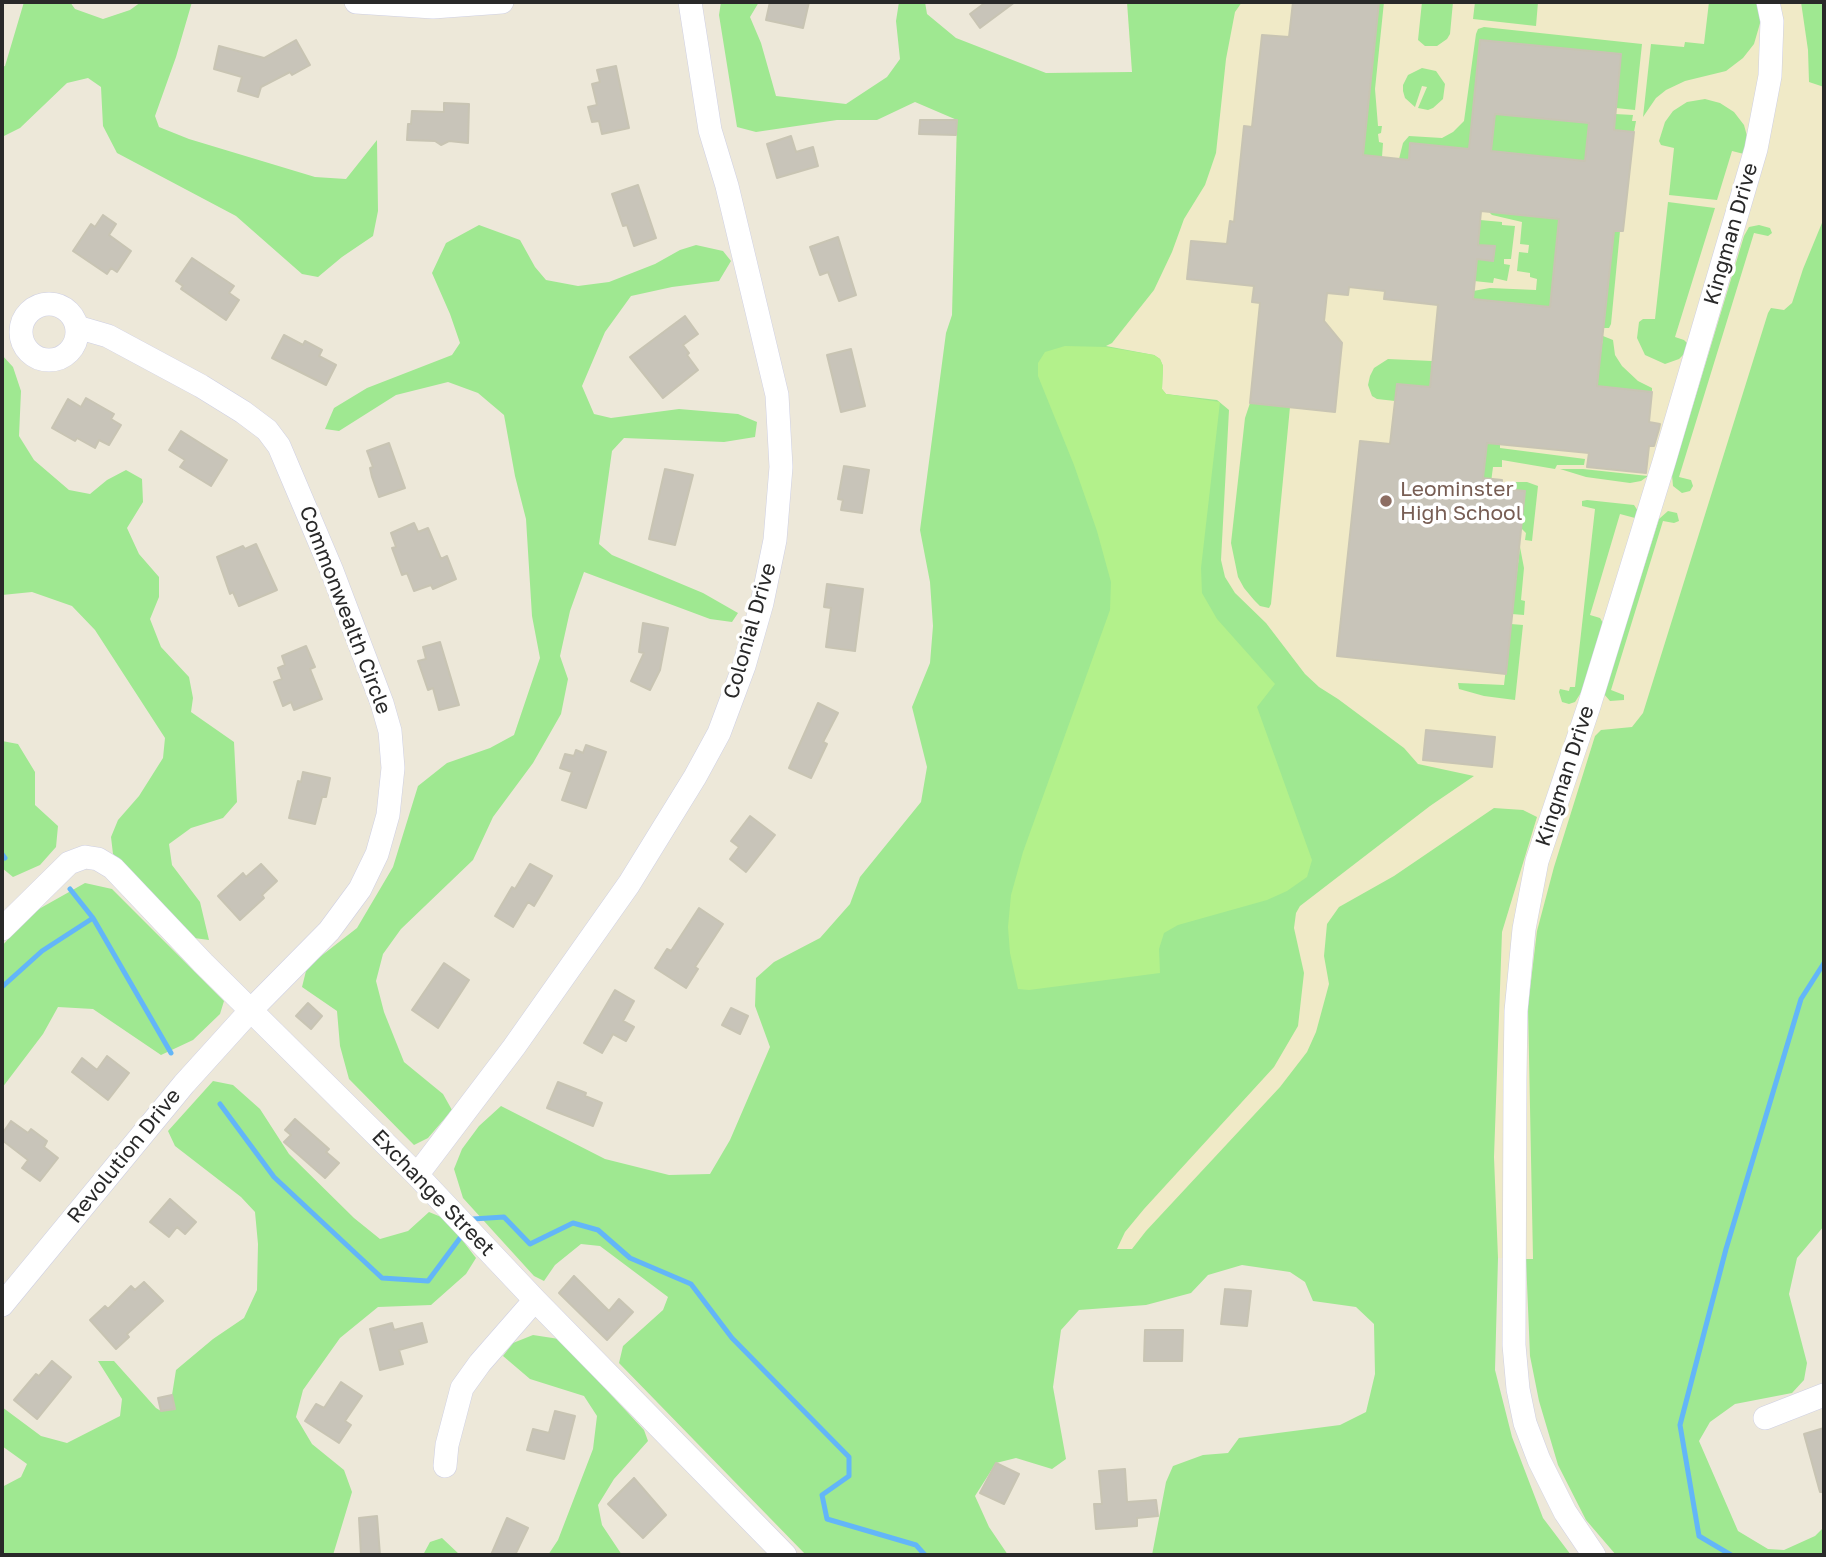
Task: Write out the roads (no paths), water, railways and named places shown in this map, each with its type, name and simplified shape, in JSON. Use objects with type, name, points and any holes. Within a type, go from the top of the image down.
[{"type":"street","points":[[356,2],[433,7],[487,2]]},
{"type":"street","name":"Colonial Drive","points":[[417,1175],[514,1047],[629,884],[695,777],[719,733],[744,666],[762,603],[775,540],[781,467],[777,394],[730,199],[710,130],[690,2]]},
{"type":"street","name":"Kingman Drive","points":[[1594,1555],[1565,1512],[1539,1460],[1525,1423],[1518,1389],[1514,1345],[1515,1079],[1516,1010],[1524,929],[1537,861],[1589,706],[1756,149],[1770,76],[1772,21],[1768,2]]},
{"type":"street","name":"Commonwealth Circle","points":[[77,327],[98,331],[117,340],[201,386],[267,430],[279,446],[332,571],[390,731],[393,768],[388,815],[377,854],[360,889],[329,931],[251,1010]]},
{"type":"street","name":"Exchange Street","points":[[2,929],[69,863],[85,857],[98,859],[113,868],[417,1175],[535,1300],[785,1555]]},
{"type":"street","name":"Revolution Drive","points":[[2,1305],[117,1163],[251,1010]]},
{"type":"street","points":[[445,1466],[447,1445],[462,1388],[480,1363],[535,1300]]},
{"type":"street","points":[[1765,1418],[1824,1395]]},
{"type":"waterway","points":[[2,854],[5,858]]},
{"type":"waterway","points":[[70,889],[93,918],[171,1053]]},
{"type":"waterway","points":[[2,987],[42,951],[93,918]]},
{"type":"waterway","points":[[1731,1555],[1699,1536],[1680,1425],[1726,1249],[1801,999],[1824,963]]},
{"type":"waterway","points":[[220,1104],[274,1177],[382,1278],[428,1281],[463,1234]]},
{"type":"waterway","points":[[470,1223],[473,1219],[504,1217],[530,1244],[573,1223],[598,1230],[630,1258],[691,1284],[732,1338],[849,1457],[849,1476],[822,1495],[827,1519],[916,1545],[925,1555]]},
{"type":"place","name":"Leominster High School","points":[[1386,501]]}]
